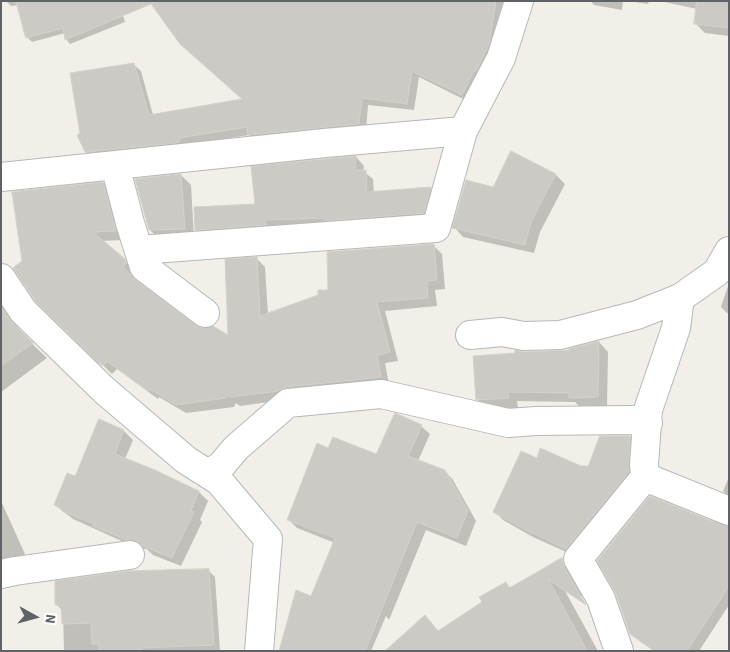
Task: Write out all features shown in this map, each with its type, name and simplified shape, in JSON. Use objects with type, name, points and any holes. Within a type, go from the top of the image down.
[{"type":"street","points":[[139,250],[436,228],[463,131],[501,58],[519,1]]},
{"type":"street","points":[[1,177],[325,143],[463,131]]},
{"type":"street","points":[[115,165],[144,267],[205,313]]},
{"type":"street","points":[[470,335],[502,332],[524,336],[560,335],[637,315],[680,298],[717,272],[729,251]]},
{"type":"street","points":[[1,278],[23,311],[104,390],[186,460],[219,481],[268,539],[259,651]]},
{"type":"street","points":[[620,651],[601,599],[578,559],[645,477],[644,464],[648,410],[676,328],[680,298]]},
{"type":"street","points":[[207,473],[220,467],[236,448],[288,403],[381,394],[508,423],[633,420],[648,423]]},
{"type":"street","points":[[645,477],[729,511]]},
{"type":"street","points":[[1,574],[130,555]]},
{"type":"building","points":[[16,1],[496,1],[489,44],[462,95],[412,71],[407,104],[362,98],[359,124],[248,135],[247,127],[179,138],[179,143],[85,152],[77,135],[80,133],[70,73],[134,63],[149,115],[242,99],[180,44],[151,4],[65,40],[63,28],[26,38]]},
{"type":"building","points":[[697,1],[729,1],[729,28],[694,24]]},
{"type":"building","points":[[511,151],[556,174],[531,222],[525,245],[452,228],[466,180],[493,187]]},
{"type":"building","points":[[356,156],[355,170],[366,170],[367,192],[431,187],[424,213],[325,221],[325,218],[265,220],[266,225],[195,230],[194,207],[255,204],[251,166]]},
{"type":"building","points":[[181,174],[185,229],[149,230],[135,179]]},
{"type":"building","points":[[103,182],[116,231],[93,232],[125,259],[126,263],[123,267],[135,279],[196,325],[203,328],[213,326],[228,335],[225,259],[257,257],[260,316],[318,295],[318,290],[328,290],[327,252],[434,244],[437,280],[427,281],[428,298],[377,302],[390,352],[377,355],[381,377],[286,387],[279,391],[230,397],[227,395],[226,398],[176,405],[150,389],[148,391],[107,361],[103,366],[97,362],[35,301],[13,268],[22,261],[12,192]]},
{"type":"building","points":[[1,307],[12,322],[33,343],[1,366]]},
{"type":"building","points":[[599,341],[598,397],[569,398],[569,393],[508,392],[509,398],[476,400],[473,356],[515,353],[515,350],[524,352],[569,350]]},
{"type":"building","points":[[395,413],[422,425],[408,456],[445,470],[468,511],[457,538],[417,522],[365,651],[279,651],[296,590],[311,596],[335,538],[287,520],[317,443],[328,448],[333,437],[376,454]]},
{"type":"building","points":[[99,419],[124,430],[115,454],[199,491],[191,511],[194,512],[172,558],[143,546],[136,541],[127,540],[93,526],[94,524],[62,511],[63,509],[54,505],[67,473],[75,476]]},
{"type":"building","points":[[600,436],[630,436],[629,472],[566,549],[493,512],[521,451],[537,458],[540,448],[581,466],[588,466]]},
{"type":"building","points":[[650,496],[729,526],[729,586],[687,651],[654,651],[630,634],[616,594],[597,561]]},
{"type":"building","points":[[562,558],[564,567],[586,605],[548,579],[587,651],[385,651],[425,615],[438,631],[482,602],[479,597],[506,582],[509,588]]},
{"type":"building","points":[[209,569],[214,645],[141,648],[142,651],[99,651],[99,644],[92,644],[91,623],[62,624],[61,605],[55,605],[55,581],[127,571]]}]
